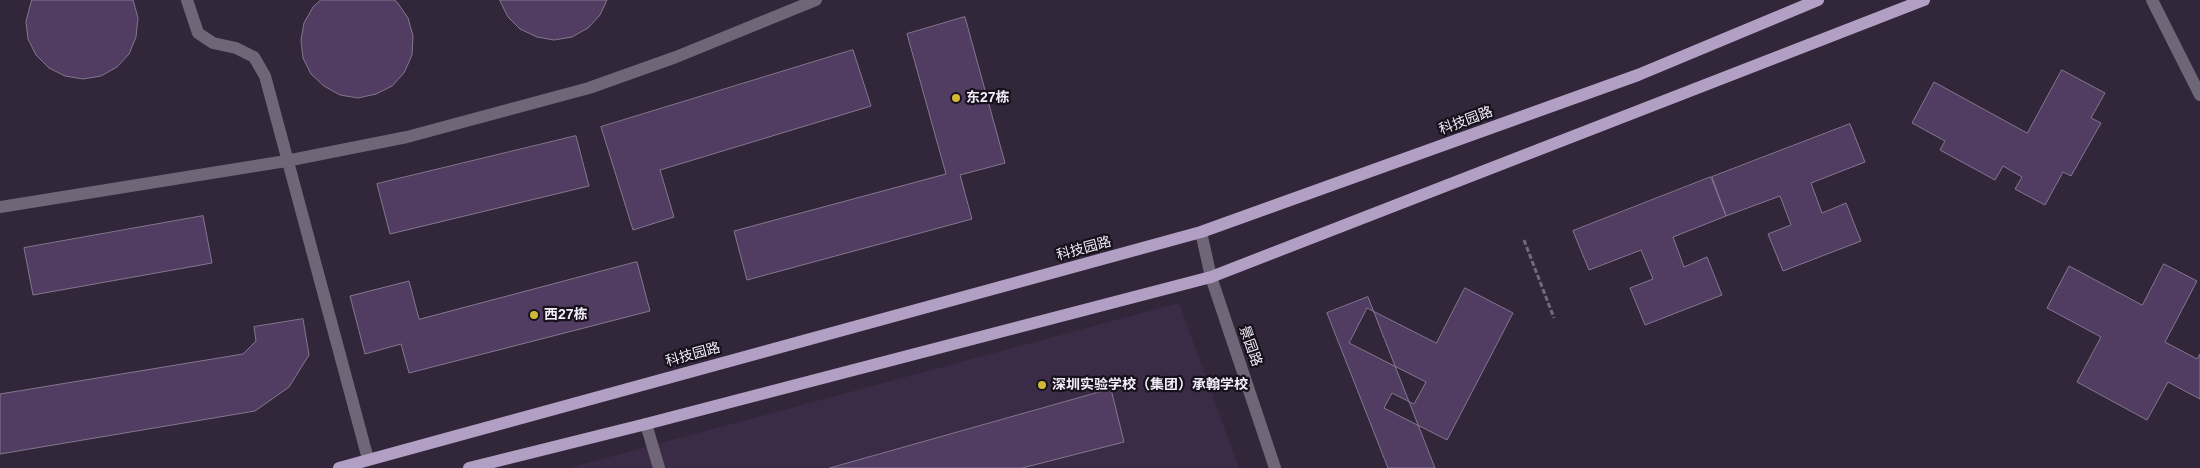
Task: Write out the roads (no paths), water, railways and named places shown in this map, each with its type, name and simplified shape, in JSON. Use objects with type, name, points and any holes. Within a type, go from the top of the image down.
[{"type":"main road","name":"科技园路","points":[[339,468],[1201,232],[1638,75],[1798,4],[1818,0]]},
{"type":"main road","points":[[469,468],[646,424],[1211,277],[1924,0]]},
{"type":"street","points":[[187,0],[198,33],[213,42],[236,48],[254,57],[265,76],[286,161],[368,459]]},
{"type":"street","points":[[0,207],[286,161],[406,137],[589,88],[676,57],[816,0]]},
{"type":"street","points":[[2152,0],[2200,95]]},
{"type":"street","name":"景园路","points":[[1201,232],[1211,277],[1275,468]]},
{"type":"street","points":[[646,424],[659,468]]},
{"type":"place","name":"东27栋","points":[[956,98]]},
{"type":"place","name":"西27栋","points":[[534,315]]},
{"type":"place","name":"深圳实验学校（集团）承翰学校","points":[[1042,385]]}]
